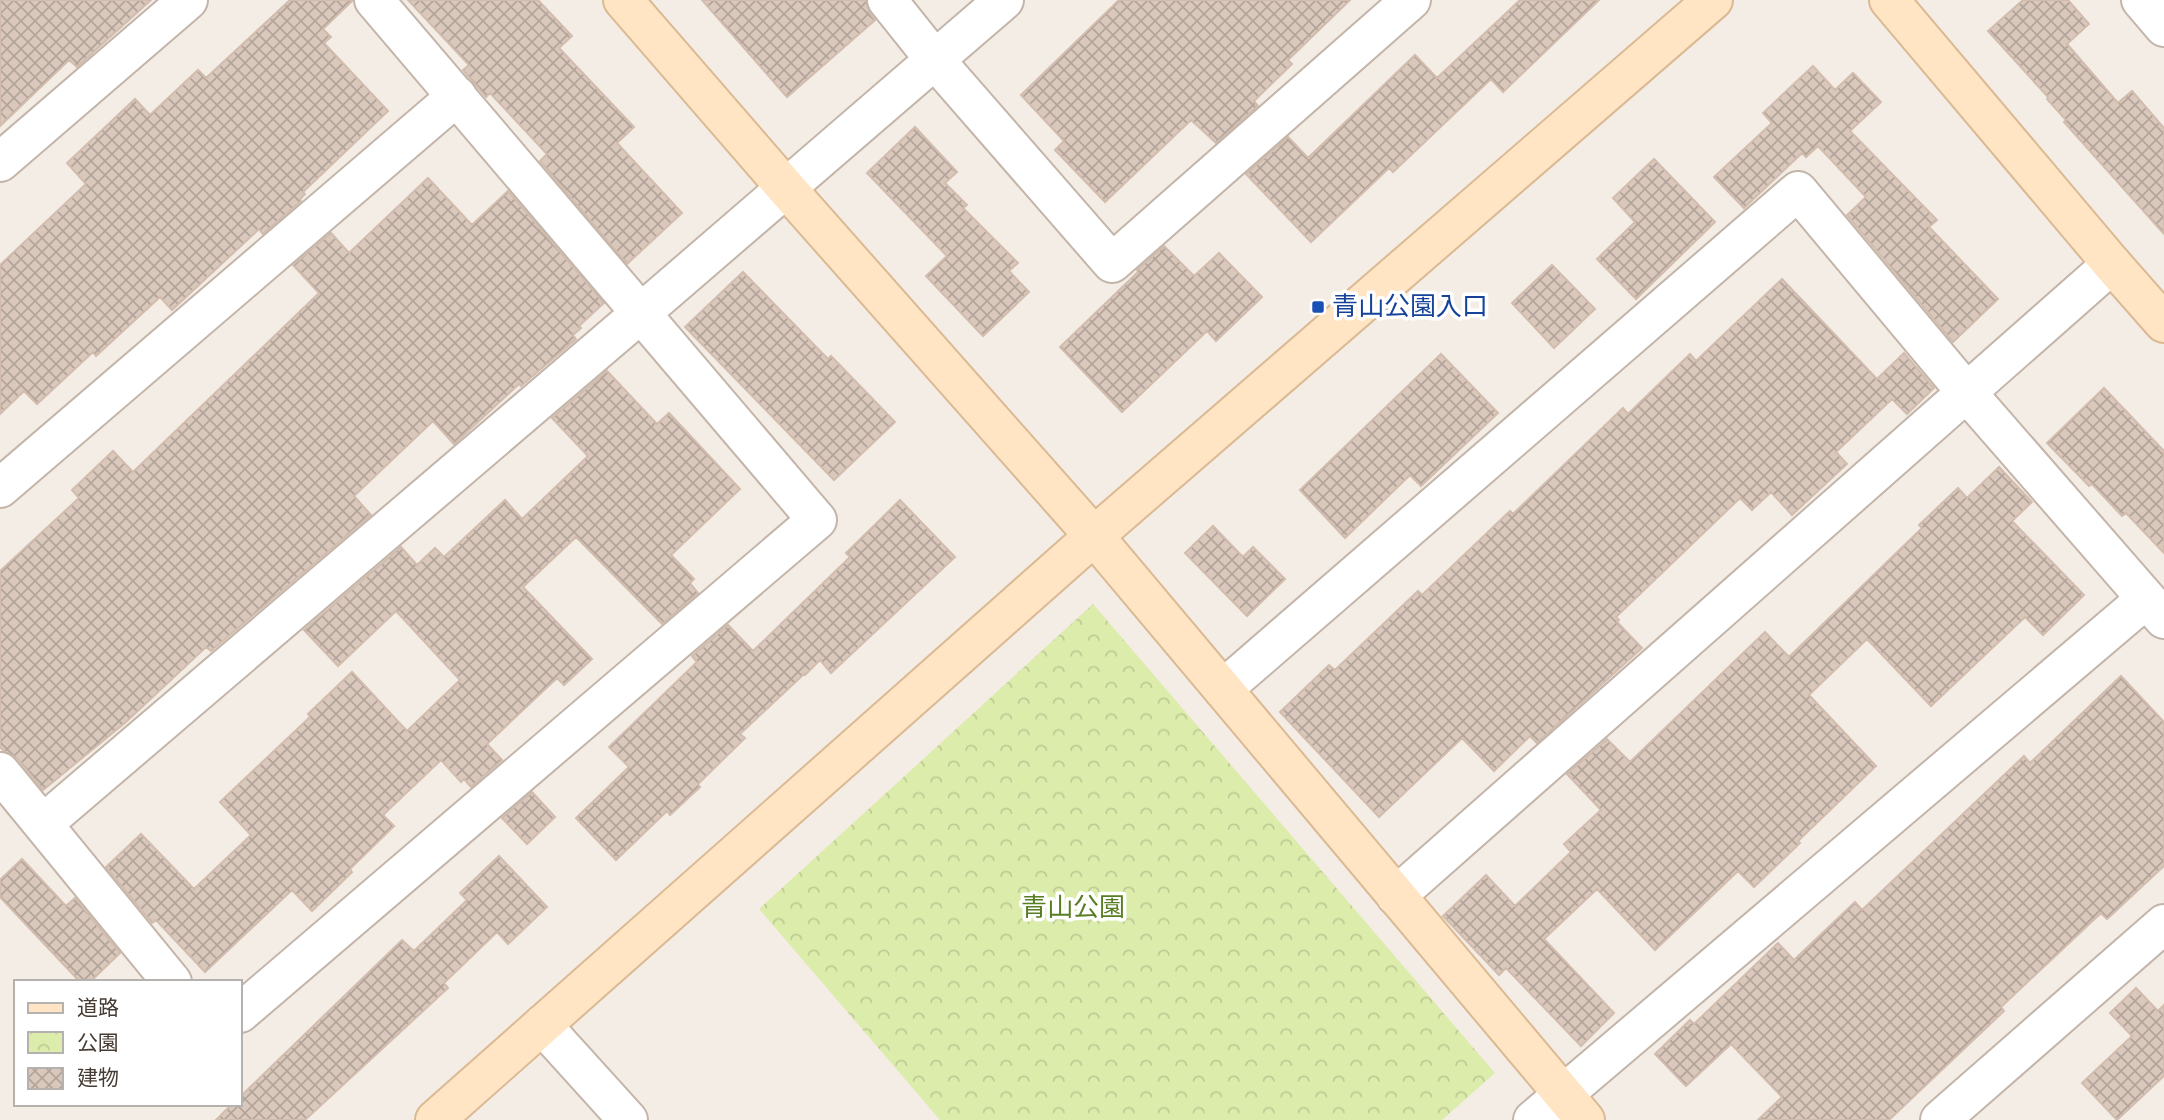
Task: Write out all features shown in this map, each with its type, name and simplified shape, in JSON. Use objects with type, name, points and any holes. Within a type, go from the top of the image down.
[{"type":"street","points":[[0,162],[188,0]]},
{"type":"street","points":[[242,1011],[817,520],[374,0]]},
{"type":"street","points":[[623,0],[1094,536],[1574,1107]]},
{"type":"street","points":[[887,0],[935,60],[1112,263],[1411,0]]},
{"type":"street","points":[[44,823],[1004,0]]},
{"type":"street","points":[[435,1120],[1094,536],[1713,0]]},
{"type":"street","points":[[1889,0],[2164,323]]},
{"type":"street","points":[[2140,0],[2164,27]]},
{"type":"street","points":[[0,488],[457,96]]},
{"type":"street","points":[[1223,690],[1798,191],[2155,609],[1574,1107],[1533,1120]]},
{"type":"street","points":[[1396,895],[2112,264]]},
{"type":"street","points":[[0,772],[170,980]]},
{"type":"street","points":[[1940,1120],[2164,924]]},
{"type":"street","points":[[542,1025],[628,1120]]},
{"type":"green space","name":"青山公園","points":[[1093,604],[1495,1073],[1442,1120],[940,1120],[759,909]]},
{"type":"building","points":[[0,0],[151,0],[77,67],[69,60],[0,126]]},
{"type":"building","points":[[290,0],[353,0],[323,29],[331,37],[324,43],[388,111],[303,192],[305,194],[301,201],[263,234],[259,229],[172,310],[160,297],[96,356],[93,352],[37,404],[24,391],[0,414],[0,265],[86,184],[67,163],[135,99],[150,115],[198,70],[206,78]]},
{"type":"building","points":[[408,0],[538,0],[572,36],[559,48],[634,127],[617,143],[682,213],[627,264],[540,161],[547,154],[490,93],[486,97],[463,70],[469,65]]},
{"type":"building","points":[[702,0],[866,0],[875,20],[787,97]]},
{"type":"building","points":[[1119,0],[1350,0],[1288,60],[1292,64],[1254,101],[1258,106],[1216,143],[1191,120],[1105,202],[1055,150],[1064,141],[1021,95]]},
{"type":"building","points":[[1520,0],[1599,0],[1503,92],[1491,79],[1393,172],[1389,168],[1311,242],[1246,174],[1288,137],[1308,158],[1415,55],[1437,78]]},
{"type":"building","points":[[2023,0],[2068,0],[2089,24],[2067,44],[2118,103],[2132,91],[2164,128],[2164,234],[2064,122],[2066,120],[2048,97],[1988,31]]},
{"type":"building","points":[[1813,66],[1835,90],[1853,73],[1881,102],[1850,131],[1937,220],[1929,227],[1998,299],[1953,342],[1847,215],[1866,197],[1818,146],[1806,157],[1802,153],[1744,208],[1714,177],[1772,123],[1763,113]]},
{"type":"building","points":[[915,127],[957,172],[945,183],[967,205],[963,208],[1018,263],[1009,271],[1029,292],[983,336],[926,276],[947,256],[867,173]]},
{"type":"building","points":[[1654,159],[1715,222],[1636,299],[1597,259],[1635,222],[1613,198]]},
{"type":"building","points":[[428,178],[472,225],[508,191],[604,303],[579,326],[581,328],[573,335],[576,339],[521,386],[519,384],[454,444],[433,421],[354,496],[371,515],[211,651],[206,647],[126,722],[43,790],[17,758],[0,747],[0,571],[79,498],[72,490],[113,451],[133,472],[319,293],[293,265],[331,233],[349,253]]},
{"type":"building","points":[[1164,246],[1194,276],[1219,253],[1262,297],[1216,341],[1207,331],[1122,412],[1060,347]]},
{"type":"building","points":[[1552,265],[1595,309],[1554,348],[1512,303]]},
{"type":"building","points":[[743,272],[828,359],[831,356],[895,422],[834,480],[685,327]]},
{"type":"building","points":[[1782,279],[1877,379],[1904,353],[1934,388],[1907,414],[1892,399],[1836,452],[1847,464],[1792,515],[1771,492],[1752,510],[1740,498],[1616,617],[1619,620],[1617,622],[1642,648],[1537,743],[1530,736],[1494,771],[1462,738],[1379,817],[1280,712],[1329,665],[1335,670],[1418,591],[1422,595],[1510,511],[1513,514],[1623,408],[1628,414],[1690,354],[1696,361]]},
{"type":"building","points":[[1441,354],[1498,413],[1421,486],[1410,475],[1345,538],[1300,490]]},
{"type":"building","points":[[607,371],[657,424],[669,413],[740,489],[671,555],[694,579],[690,583],[698,593],[662,624],[576,537],[523,587],[592,659],[564,685],[557,678],[487,744],[502,760],[471,787],[464,779],[461,782],[441,760],[383,815],[394,826],[312,911],[292,890],[205,972],[156,920],[152,923],[106,867],[141,834],[194,889],[251,835],[220,802],[310,717],[308,714],[352,672],[407,731],[460,680],[396,611],[338,666],[304,630],[401,547],[417,565],[435,548],[444,557],[505,500],[522,519],[588,456],[552,418]]},
{"type":"building","points":[[2104,388],[2164,451],[2164,553],[2126,513],[2122,516],[2047,443]]},
{"type":"building","points":[[1999,467],[2032,502],[2012,521],[2084,595],[2043,635],[2025,617],[1931,706],[1867,639],[1809,695],[1876,766],[1754,887],[1738,871],[1655,950],[1597,889],[1544,939],[1614,1013],[1581,1046],[1506,968],[1499,975],[1443,916],[1486,875],[1515,906],[1571,852],[1564,844],[1601,810],[1567,774],[1607,739],[1630,762],[1765,632],[1789,657],[1922,528],[1919,525],[1958,488],[1967,498]]},
{"type":"building","points":[[900,500],[955,557],[831,673],[820,660],[804,674],[740,734],[745,738],[698,784],[700,787],[670,815],[667,811],[616,860],[576,818],[629,767],[609,747],[697,662],[692,656],[728,625],[753,651],[850,557],[846,553]]},
{"type":"building","points":[[1213,526],[1243,557],[1253,547],[1285,579],[1247,616],[1185,553]]},
{"type":"building","points":[[2121,676],[2164,722],[2164,866],[2107,919],[2101,913],[2001,1007],[2004,1011],[1889,1120],[1758,1120],[1782,1097],[1731,1044],[1686,1086],[1655,1054],[1690,1020],[1694,1024],[1778,943],[1794,960],[1855,902],[1862,910],[2024,756],[2030,763]]},
{"type":"building","points":[[532,792],[555,817],[527,844],[502,818]]},
{"type":"building","points":[[499,856],[547,907],[508,944],[497,932],[444,983],[448,988],[305,1120],[216,1120],[230,1106],[242,1106],[242,1095],[402,940],[414,951],[467,900],[460,893]]},
{"type":"building","points":[[22,859],[66,906],[75,898],[120,953],[92,980],[78,980],[0,897],[0,880]]},
{"type":"building","points":[[2136,988],[2158,1011],[2164,1005],[2164,1076],[2117,1120],[2082,1083],[2132,1036],[2110,1013]]},
{"type":"place","name":"青山公園入口","points":[[1318,307]]}]
